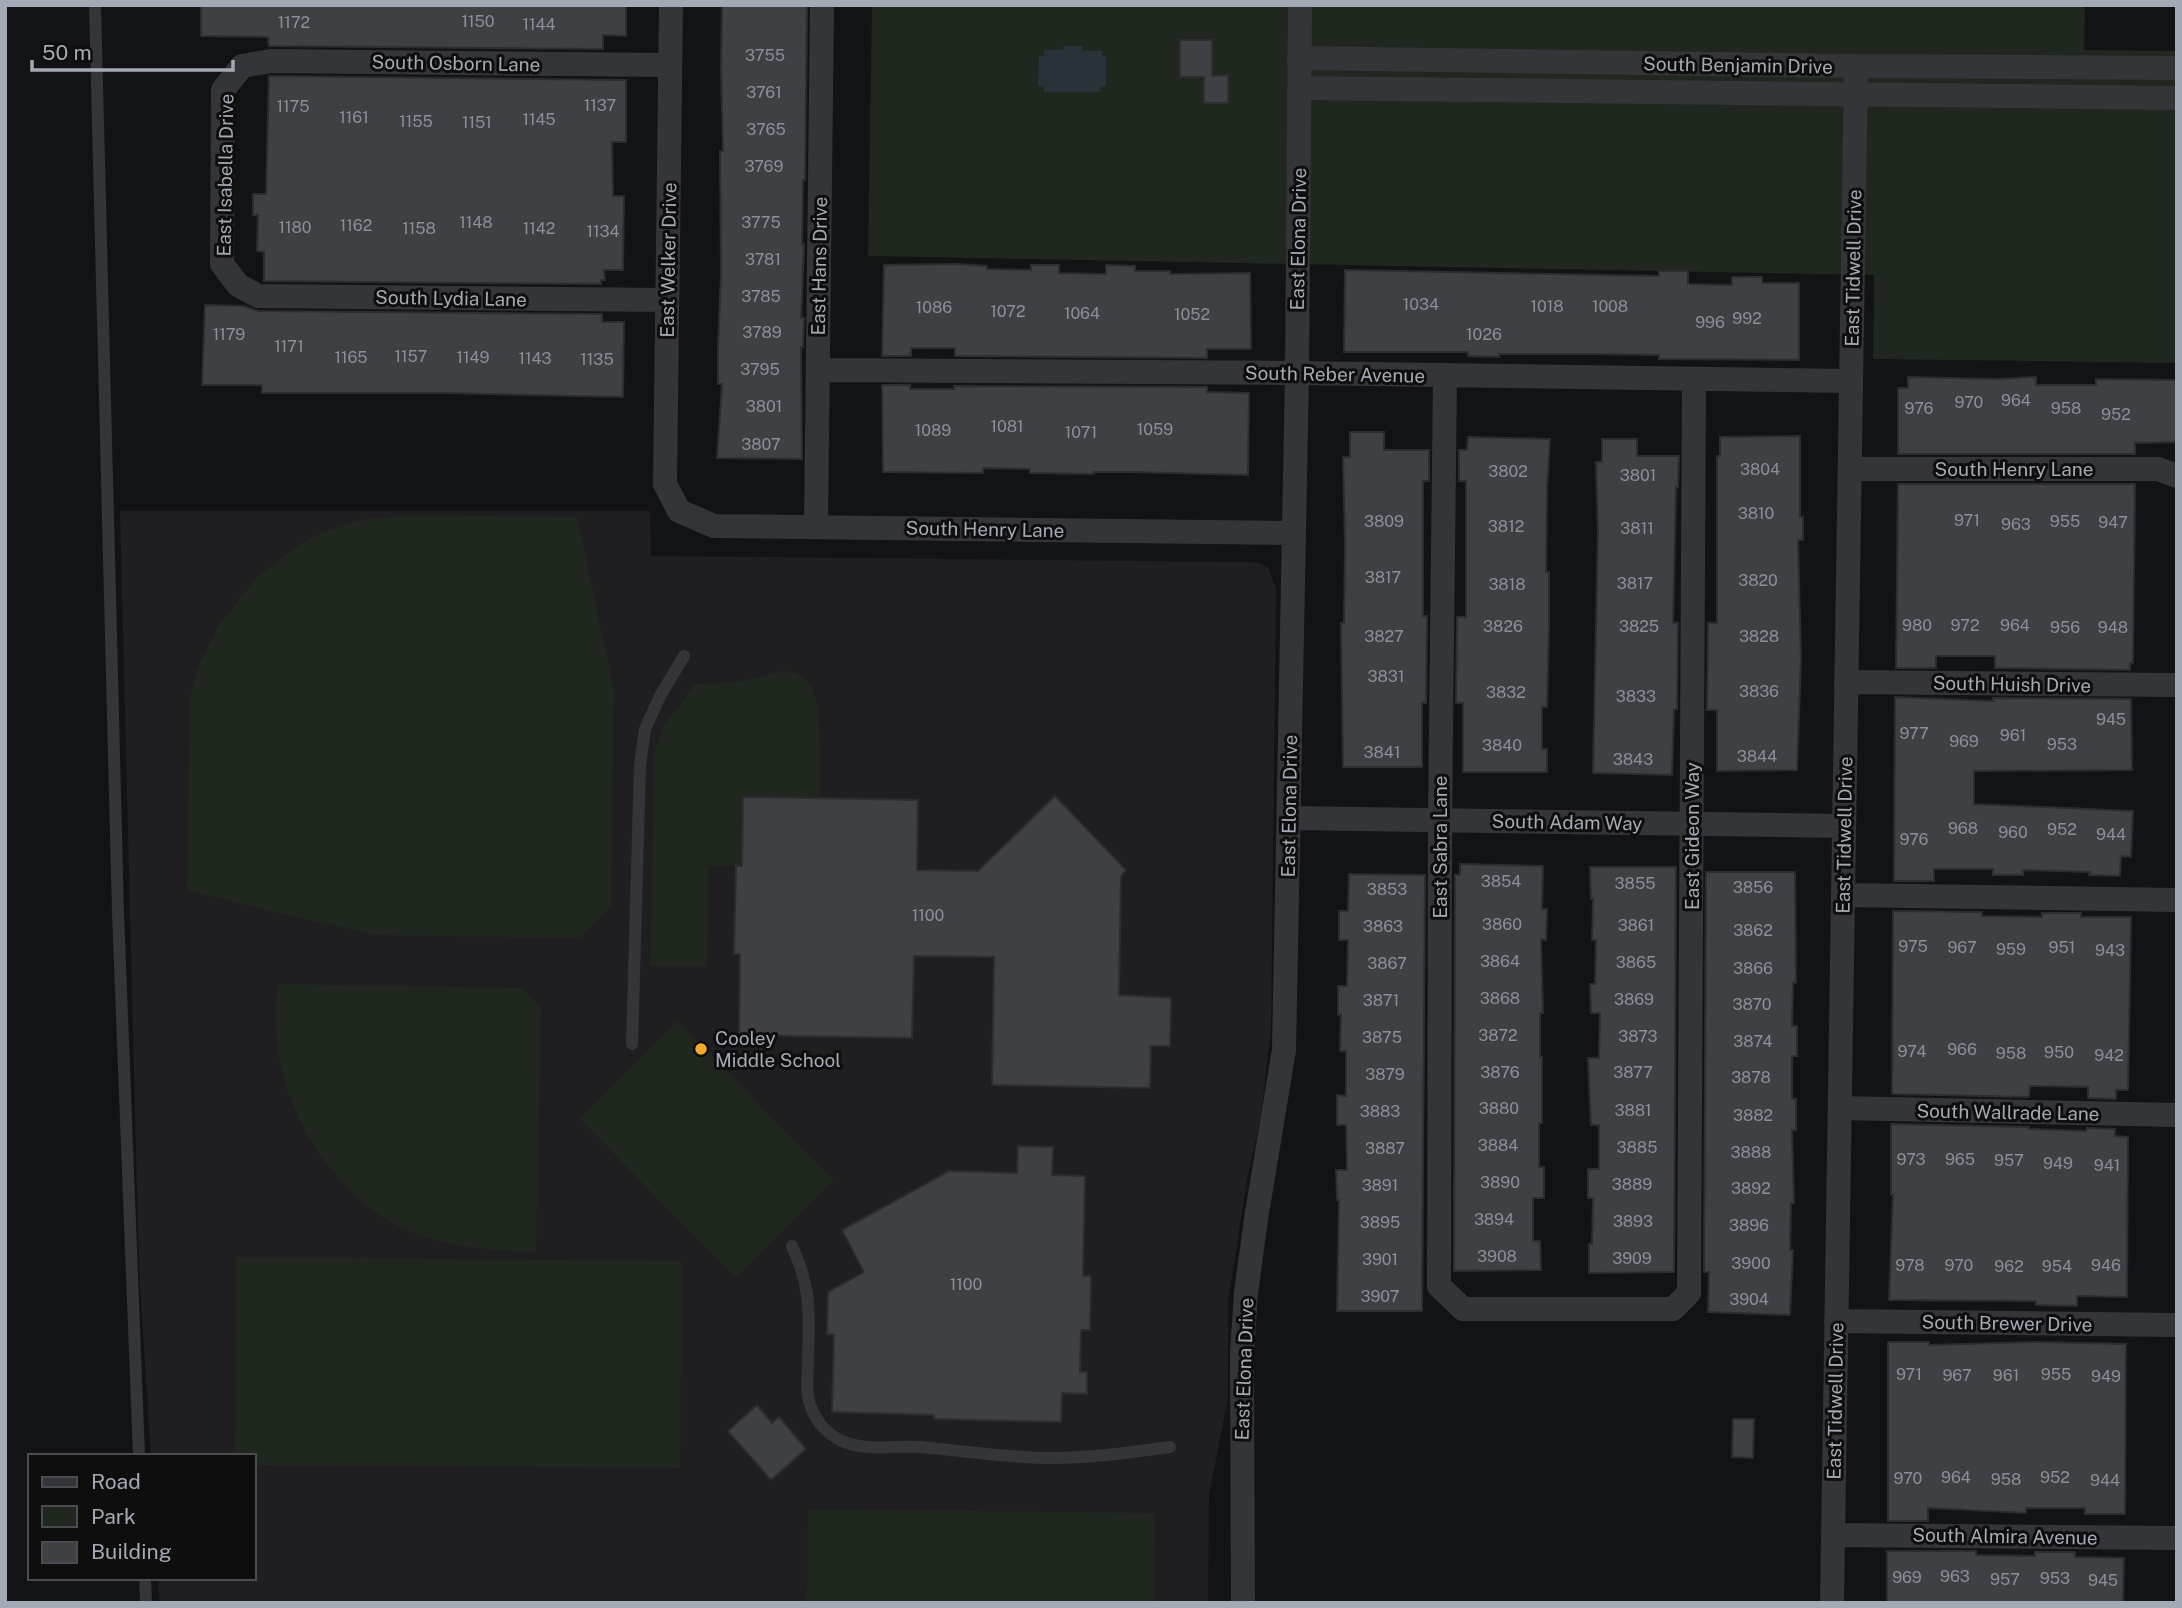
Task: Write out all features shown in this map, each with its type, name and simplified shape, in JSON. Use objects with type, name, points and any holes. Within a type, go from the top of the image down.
[{"type":"street","name":"East Welker Drive","points":[[671,5],[666,484],[679,511]]},
{"type":"street","name":"East Hans Drive","points":[[816,527],[822,5]]},
{"type":"street","name":"East Elona Drive","points":[[1243,1603],[1242,1377],[1246,1293],[1255,1219],[1284,1050],[1297,373],[1300,5]]},
{"type":"street","name":"South Benjamin Drive","points":[[1299,58],[2177,68]]},
{"type":"street","name":"South Osborn Lane","points":[[243,66],[271,61],[670,65]]},
{"type":"street","name":"East Isabella Drive","points":[[238,285],[222,264],[223,90],[243,66]]},
{"type":"street","name":"East Tidwell Drive","points":[[1832,1603],[1856,66]]},
{"type":"street","name":"South Benjamin Drive","points":[[1300,88],[2177,98]]},
{"type":"street","name":"South Lydia Lane","points":[[238,285],[258,296],[667,300]]},
{"type":"street","name":"South Reber Avenue","points":[[818,370],[1297,373],[1851,381]]},
{"type":"street","name":"East Sabra Lane","points":[[1445,375],[1438,1286],[1463,1309],[1673,1309],[1689,1293]]},
{"type":"street","name":"East Gideon Way","points":[[1689,1293],[1694,379]]},
{"type":"street","name":"South Henry Lane","points":[[1850,469],[2158,469],[2177,476]]},
{"type":"street","name":"South Henry Lane","points":[[679,511],[714,526],[1293,533]]},
{"type":"street","name":"South Huish Drive","points":[[1846,682],[2177,685]]},
{"type":"street","name":"South Adam Way","points":[[1289,818],[1844,826]]},
{"type":"street","points":[[1843,895],[2177,900]]},
{"type":"street","name":"South Wallrade Lane","points":[[1840,1108],[2177,1115]]},
{"type":"street","name":"South Brewer Drive","points":[[1836,1321],[2177,1325]]},
{"type":"street","name":"South Almira Avenue","points":[[1833,1535],[2177,1538]]},
{"type":"lane","points":[[95,5],[118,926],[139,1454]]},
{"type":"lane","points":[[632,1044],[640,766],[645,729],[660,696],[684,656]]},
{"type":"lane","points":[[792,1246],[804,1270],[810,1304],[810,1406],[824,1430],[845,1442],[866,1447],[920,1447],[1051,1458],[1170,1447]]},
{"type":"lane","points":[[145,1580],[146,1603]]},
{"type":"shaded area","points":[[1063,46],[1082,46],[1083,51],[1102,51],[1102,56],[1106,56],[1106,86],[1101,86],[1100,92],[1044,92],[1044,86],[1038,86],[1039,56],[1044,56],[1044,50],[1063,50]]},
{"type":"shaded area","name":"Cooley Middle School","points":[[120,511],[650,511],[651,556],[1246,562],[1260,563],[1268,567],[1276,588],[1271,1028],[1261,1115],[1247,1180],[1228,1302],[1228,1398],[1209,1495],[1208,1603],[160,1603],[158,1580],[256,1580],[256,1454],[151,1454],[139,1271]]},
{"type":"green space","points":[[872,5],[2085,5],[2084,50],[2177,51],[2177,363],[1873,359],[1874,275],[868,256]]},
{"type":"green space","points":[[406,515],[577,517],[614,690],[611,906],[580,938],[374,935],[187,891],[190,703],[196,671],[219,625],[256,578],[299,545],[322,533],[360,520]]},
{"type":"green space","points":[[784,671],[796,674],[809,683],[815,697],[819,724],[820,798],[744,797],[742,866],[709,866],[707,966],[650,966],[655,752],[663,727],[695,684],[736,682]]},
{"type":"green space","points":[[278,984],[523,988],[541,1007],[536,1252],[461,1246],[424,1237],[382,1217],[351,1191],[331,1169],[303,1127],[285,1082],[277,1034]]},
{"type":"green space","points":[[678,1021],[834,1181],[735,1278],[579,1118]]},
{"type":"green space","points":[[236,1257],[682,1261],[680,1468],[256,1465],[256,1454],[235,1454]]},
{"type":"green space","points":[[808,1509],[1155,1513],[1154,1603],[807,1603]]},
{"type":"building","points":[[201,5],[626,5],[626,36],[603,35],[603,49],[269,46],[268,37],[201,36]]},
{"type":"building","points":[[722,5],[807,5],[801,318],[804,318],[801,347],[802,459],[717,458],[722,384],[718,384],[718,347],[721,274],[720,151],[723,151]]},
{"type":"building","points":[[1180,40],[1212,40],[1212,76],[1228,75],[1228,103],[1204,103],[1204,77],[1180,77]]},
{"type":"building","points":[[269,76],[626,80],[626,142],[612,142],[613,196],[624,196],[623,270],[604,270],[605,280],[601,280],[601,284],[264,281],[264,252],[257,251],[258,215],[253,215],[253,194],[266,194]]},
{"type":"building","points":[[884,265],[987,266],[987,269],[1031,270],[1031,265],[1059,265],[1059,273],[1106,274],[1106,265],[1135,266],[1135,271],[1170,271],[1170,274],[1250,273],[1251,349],[1207,349],[1207,358],[955,356],[955,348],[911,348],[911,356],[882,356]]},
{"type":"building","points":[[1345,270],[1659,276],[1659,271],[1688,271],[1688,284],[1732,285],[1732,277],[1762,277],[1762,283],[1799,283],[1799,360],[1659,359],[1659,355],[1499,354],[1499,357],[1468,356],[1468,352],[1344,352]]},
{"type":"building","points":[[205,305],[244,306],[258,311],[602,314],[602,322],[624,322],[623,397],[262,393],[262,385],[202,385]]},
{"type":"building","points":[[1908,377],[2036,377],[2036,385],[2096,385],[2096,379],[2177,380],[2177,442],[2135,443],[2135,454],[1898,454],[1898,388],[1908,388]]},
{"type":"building","points":[[882,385],[910,385],[910,389],[954,389],[954,386],[1207,387],[1207,392],[1249,393],[1248,475],[1030,473],[1030,469],[983,468],[983,473],[883,472]]},
{"type":"building","points":[[1350,432],[1384,432],[1384,450],[1429,450],[1429,481],[1423,481],[1423,616],[1427,616],[1426,703],[1422,703],[1422,767],[1343,767],[1343,457],[1350,457]]},
{"type":"building","points":[[1800,436],[1800,517],[1803,517],[1803,540],[1798,540],[1801,658],[1797,770],[1717,771],[1717,710],[1707,710],[1708,623],[1717,623],[1717,456],[1720,456],[1720,437]]},
{"type":"building","points":[[1468,437],[1550,439],[1546,572],[1549,572],[1547,707],[1542,707],[1542,749],[1547,749],[1547,772],[1463,772],[1463,703],[1456,703],[1457,617],[1466,617],[1466,481],[1459,481],[1459,450],[1467,450]]},
{"type":"building","points":[[1602,439],[1637,439],[1637,456],[1679,456],[1673,623],[1678,623],[1677,709],[1674,709],[1672,775],[1593,773],[1598,531],[1596,462],[1602,462]]},
{"type":"building","points":[[1898,484],[2135,484],[2133,663],[2130,663],[2130,670],[1995,668],[1995,656],[1936,656],[1936,668],[1896,668]]},
{"type":"building","points":[[1895,697],[1993,701],[1993,698],[2131,699],[2132,770],[1974,771],[1974,804],[2133,811],[2131,857],[2121,856],[2120,876],[2089,875],[2090,872],[2023,870],[2023,875],[1993,875],[1993,869],[1934,869],[1934,881],[1894,881]]},
{"type":"building","points":[[1055,796],[1126,870],[1121,876],[1119,995],[1171,998],[1170,1046],[1151,1046],[1150,1088],[992,1085],[994,957],[914,956],[912,1038],[739,1035],[740,954],[734,954],[736,866],[742,866],[743,797],[918,800],[917,870],[978,871]]},
{"type":"building","points":[[1460,864],[1543,866],[1542,909],[1547,909],[1546,940],[1541,939],[1543,1013],[1540,1013],[1542,1123],[1539,1123],[1539,1167],[1544,1167],[1544,1198],[1533,1198],[1533,1241],[1540,1241],[1541,1270],[1454,1271],[1455,875],[1460,875]]},
{"type":"building","points":[[1590,867],[1676,867],[1674,1272],[1589,1273],[1593,1198],[1588,1198],[1588,1169],[1599,1169],[1599,1125],[1591,1125],[1588,1058],[1599,1058],[1600,1013],[1591,1013],[1590,984],[1595,984],[1596,940],[1592,940],[1593,899]]},
{"type":"building","points":[[1706,872],[1795,872],[1796,983],[1793,983],[1792,1026],[1797,1026],[1797,1056],[1792,1056],[1792,1099],[1796,1099],[1796,1130],[1792,1130],[1794,1203],[1791,1203],[1790,1250],[1793,1250],[1790,1315],[1708,1312],[1709,1272],[1704,1272]]},
{"type":"building","points":[[1349,874],[1425,875],[1422,1311],[1337,1311],[1339,1200],[1336,1170],[1347,1170],[1346,1125],[1337,1125],[1337,1095],[1346,1096],[1346,1051],[1340,1051],[1341,1015],[1338,1015],[1338,986],[1347,986],[1348,940],[1339,940],[1339,911],[1348,911]]},
{"type":"building","points":[[1893,911],[1982,912],[1982,916],[2042,917],[2042,913],[2081,913],[2081,917],[2131,917],[2128,1090],[2116,1090],[2116,1099],[2088,1098],[2088,1087],[2030,1086],[2029,1097],[1892,1094]]},
{"type":"building","points":[[1891,1124],[2086,1131],[2087,1128],[2115,1129],[2115,1136],[2128,1137],[2127,1297],[2077,1296],[2077,1306],[2036,1305],[2036,1301],[1889,1300],[1893,1195]]},
{"type":"building","points":[[1018,1146],[1053,1147],[1052,1175],[1085,1176],[1083,1276],[1091,1276],[1090,1330],[1081,1330],[1080,1372],[1087,1372],[1087,1394],[1062,1393],[1061,1422],[934,1419],[934,1415],[832,1412],[834,1335],[827,1334],[828,1292],[864,1272],[842,1230],[949,1171],[1017,1173]]},
{"type":"building","points":[[1888,1342],[1929,1342],[1929,1345],[2036,1342],[2126,1344],[2125,1514],[2085,1514],[2085,1508],[2026,1508],[2026,1513],[1928,1508],[1928,1521],[1888,1521]]},
{"type":"building","points":[[757,1405],[772,1423],[779,1417],[806,1449],[771,1480],[728,1431]]},
{"type":"building","points":[[1733,1419],[1754,1419],[1753,1458],[1732,1457]]},
{"type":"building","points":[[1887,1551],[1976,1551],[1976,1555],[2035,1556],[2035,1552],[2075,1552],[2075,1557],[2124,1558],[2123,1603],[1887,1603]]},
{"type":"place","name":"Cooley Middle School","points":[[701,1049]]}]
